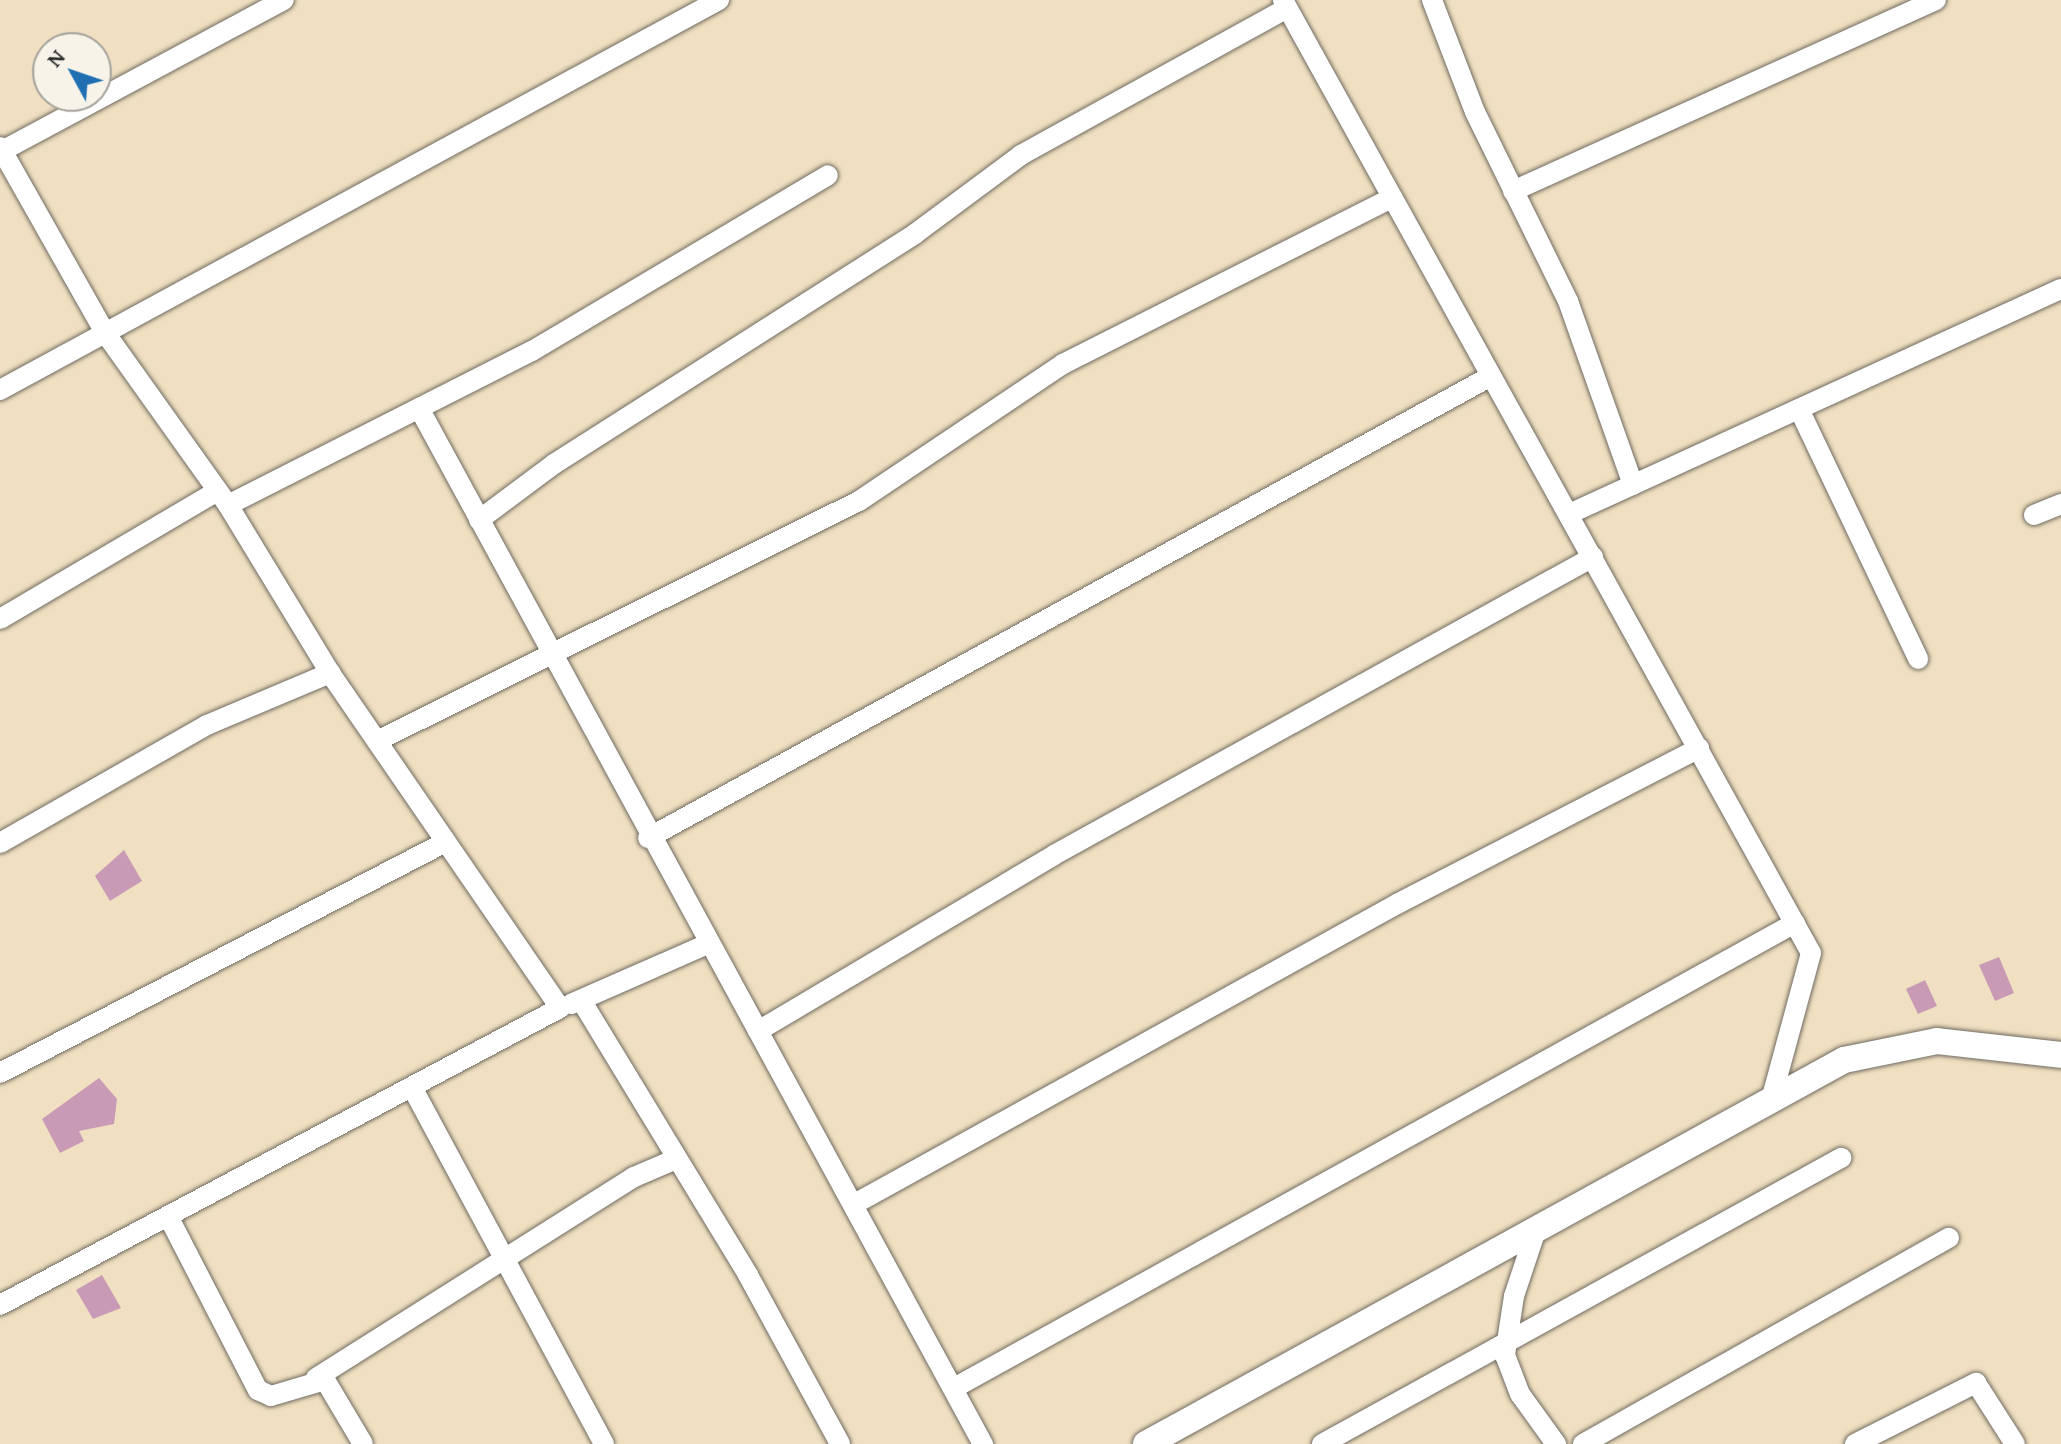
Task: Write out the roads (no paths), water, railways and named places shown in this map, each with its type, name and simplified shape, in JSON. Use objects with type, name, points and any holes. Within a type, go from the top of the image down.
[{"type":"street","points":[[284,0],[1,150],[106,334],[222,498],[330,673],[381,739],[443,843],[560,1008]]},
{"type":"street","points":[[0,390],[719,0]]},
{"type":"street","points":[[1432,0],[1513,191],[1568,301],[1633,485]]},
{"type":"street","points":[[1513,191],[1936,0]]},
{"type":"street","points":[[479,520],[554,464],[905,241],[1021,155],[1285,4],[1811,953],[1772,1097]]},
{"type":"street","points":[[0,619],[222,498],[419,408],[532,351],[828,175]]},
{"type":"street","points":[[381,739],[859,501],[1063,364],[1392,198]]},
{"type":"street","points":[[1569,514],[2061,289]]},
{"type":"street","points":[[648,838],[1491,376]]},
{"type":"street","points":[[419,408],[648,838],[858,1202],[983,1444]]},
{"type":"street","points":[[1799,409],[1918,659]]},
{"type":"street","points":[[2034,515],[2061,504]]},
{"type":"street","points":[[758,1031],[1054,855],[1593,557]]},
{"type":"street","points":[[0,843],[207,725],[330,673]]},
{"type":"street","points":[[858,1202],[1397,904],[1699,748]]},
{"type":"street","points":[[0,1073],[443,843]]},
{"type":"street","points":[[954,1388],[1795,923]]},
{"type":"street","points":[[0,1305],[413,1089],[560,1008],[708,944]]},
{"type":"street","points":[[581,1000],[840,1444]]},
{"type":"street","points":[[1146,1444],[1844,1060],[1905,1045],[1984,1042],[2061,1055]]},
{"type":"street","points":[[413,1089],[604,1444]]},
{"type":"street","points":[[1322,1444],[1841,1158]]},
{"type":"street","points":[[168,1216],[258,1390],[271,1396],[316,1378],[505,1262],[634,1177],[676,1159]]},
{"type":"street","points":[[1536,1230],[1506,1342],[1520,1394],[1556,1444]]},
{"type":"street","points":[[1583,1444],[1949,1238]]},
{"type":"street","points":[[316,1378],[333,1387],[363,1444]]},
{"type":"street","points":[[1855,1444],[1976,1383],[2015,1444]]}]
